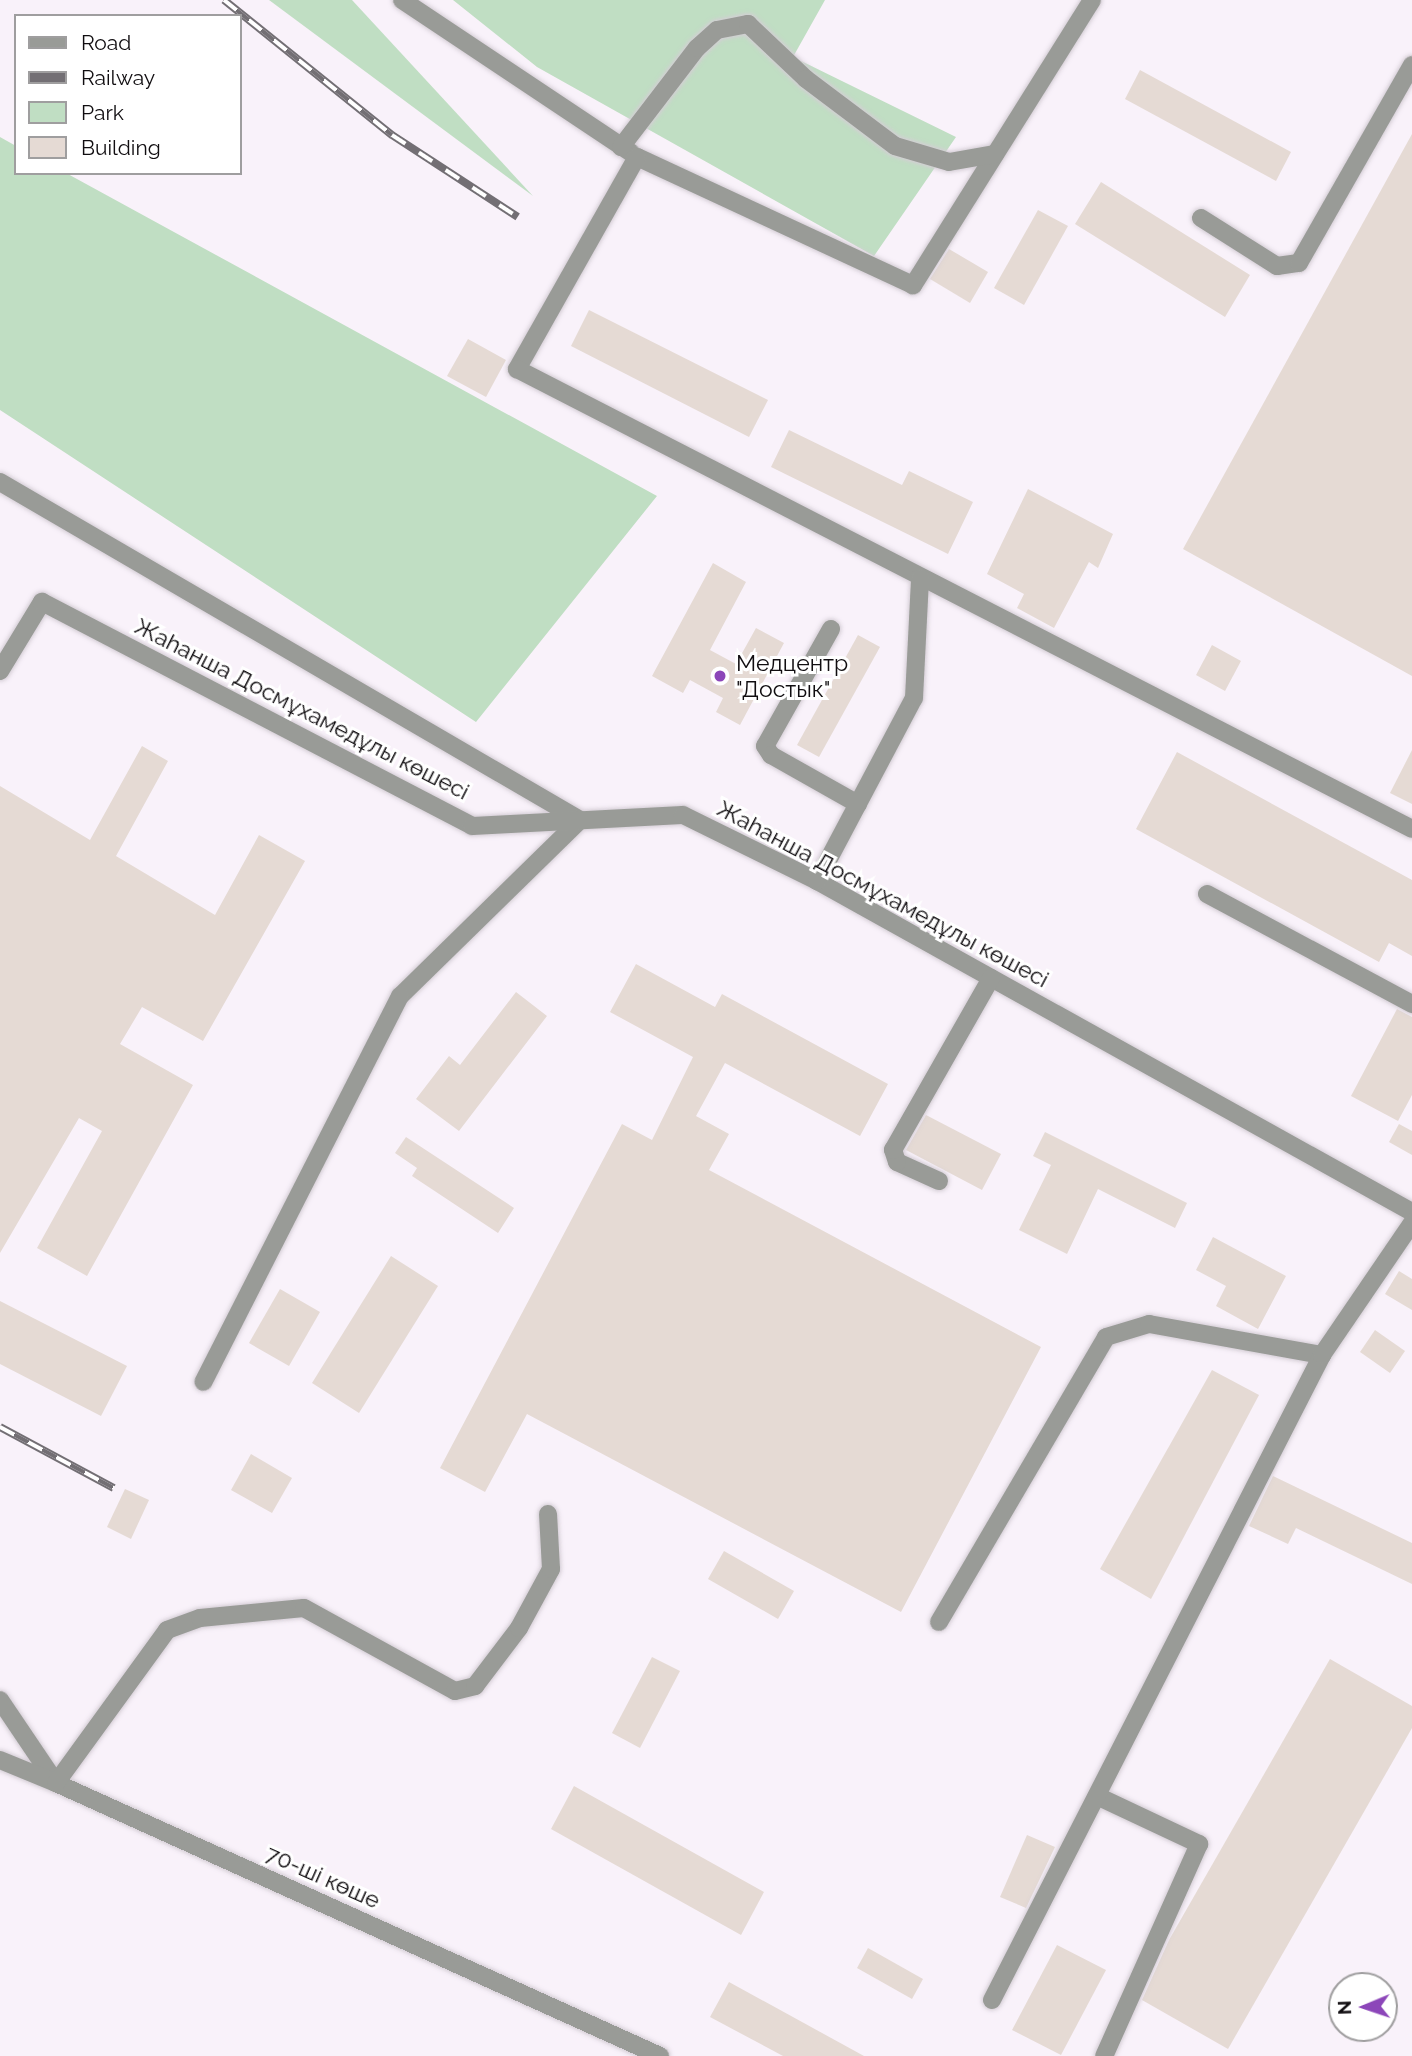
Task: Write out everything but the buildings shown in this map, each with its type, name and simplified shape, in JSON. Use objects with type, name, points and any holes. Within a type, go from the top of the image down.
[{"type":"street","points":[[402,0],[637,157],[913,285],[1092,0]]},
{"type":"street","points":[[621,147],[697,48],[717,30],[748,24],[806,79],[895,146],[949,162],[995,154]]},
{"type":"street","points":[[1200,218],[1278,266],[1299,263],[1412,65]]},
{"type":"street","points":[[637,157],[517,369],[919,578],[1412,829]]},
{"type":"street","points":[[0,482],[580,820],[400,996],[203,1382]]},
{"type":"street","points":[[817,881],[914,698],[919,578]]},
{"type":"street","name":"Жаһанша Досмұхамедұлы көшесі","points":[[0,671],[42,602],[472,826],[682,815],[817,881],[1412,1212]]},
{"type":"street","points":[[831,629],[765,746],[771,755],[858,804]]},
{"type":"street","points":[[1207,894],[1412,1004]]},
{"type":"street","points":[[939,1181],[897,1162],[893,1150],[991,978]]},
{"type":"street","points":[[992,2000],[1322,1355],[1412,1223]]},
{"type":"street","points":[[939,1622],[1106,1337],[1149,1324],[1322,1355]]},
{"type":"street","points":[[0,1700],[56,1783],[160,1637],[200,1618],[304,1608],[455,1691],[475,1686],[519,1628],[551,1569],[548,1514]]},
{"type":"street","name":"70-ші көше","points":[[0,1760],[660,2056]]},
{"type":"street","points":[[1097,1796],[1199,1844],[1104,2056]]},
{"type":"green space","points":[[269,0],[352,0],[533,196]]},
{"type":"green space","points":[[453,0],[825,0],[793,57],[956,137],[874,256],[537,67]]},
{"type":"green space","points":[[0,137],[14,145],[14,175],[70,175],[657,496],[476,722],[0,410]]},
{"type":"railway","points":[[224,0],[241,14]]},
{"type":"railway","points":[[242,14],[392,135],[518,217]]},
{"type":"railway","points":[[0,1427],[114,1488]]},
{"type":"place","name":"Медцентр \"Достык\"","points":[[720,676]]}]
